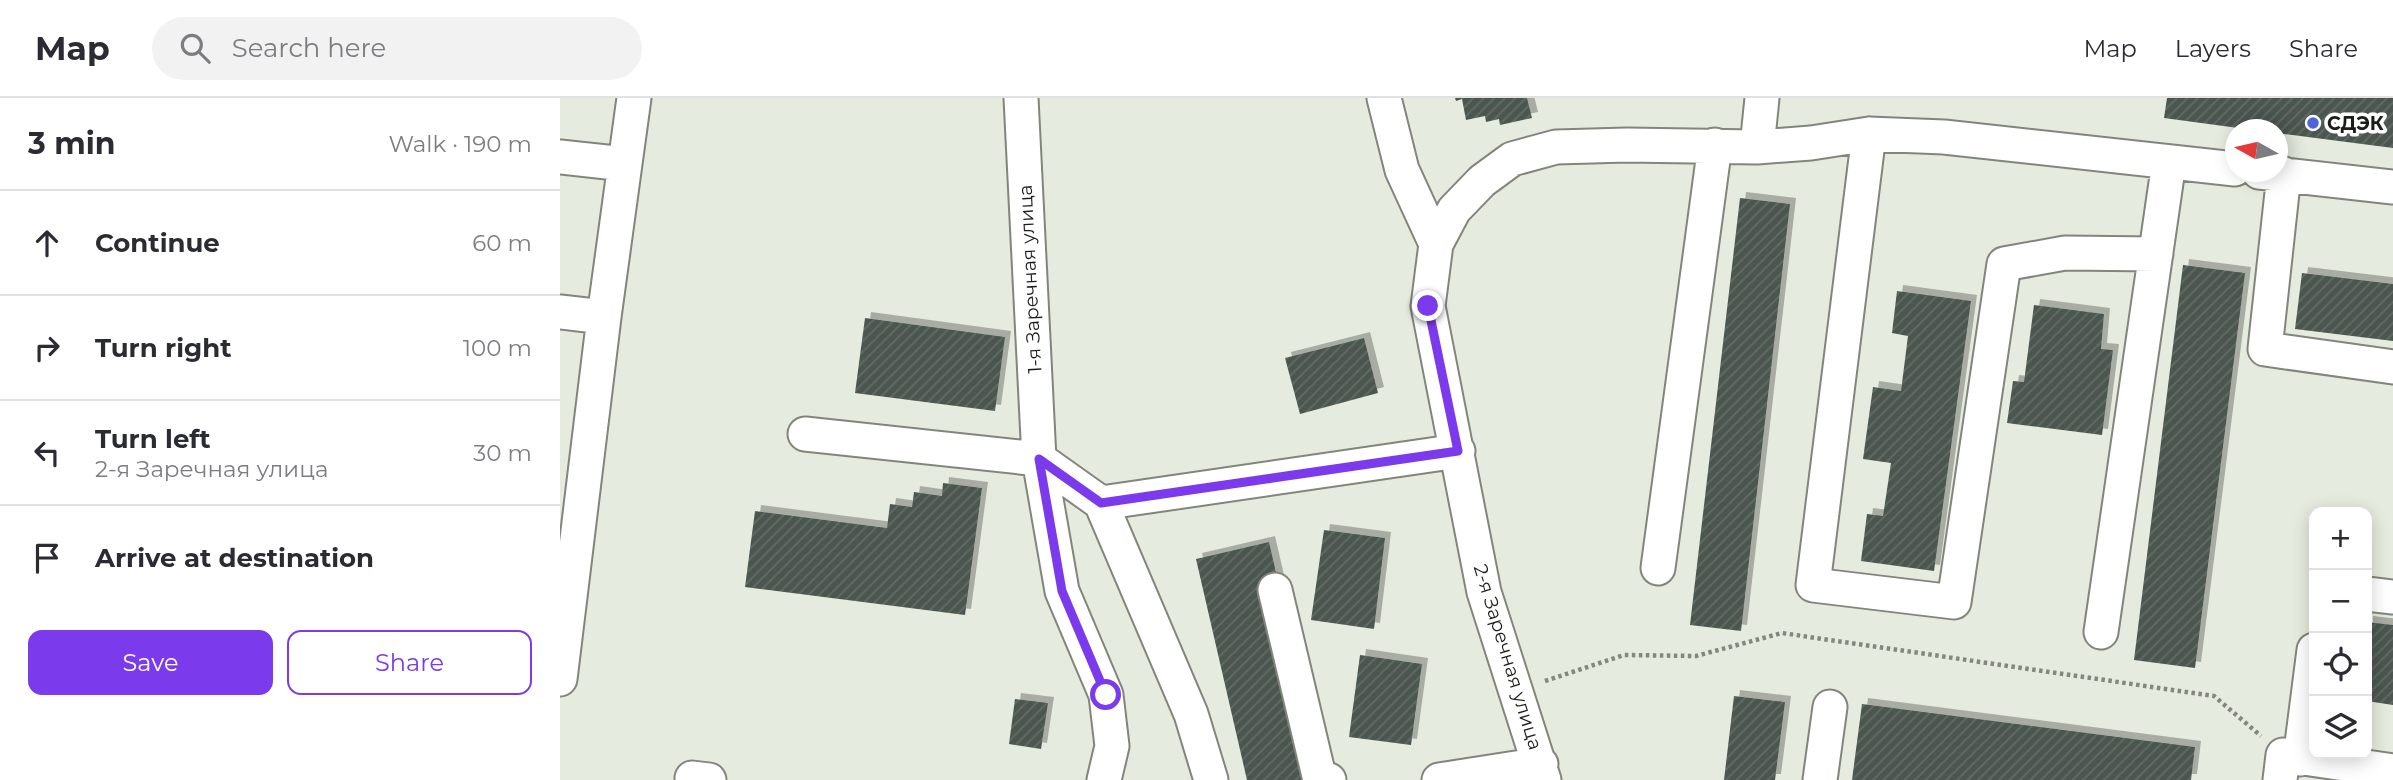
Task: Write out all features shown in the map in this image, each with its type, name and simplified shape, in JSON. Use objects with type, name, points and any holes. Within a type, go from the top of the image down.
[{"type":"street","points":[[560,679],[569,538],[604,317],[634,98]]},
{"type":"street","name":"1-я Заречная улица","points":[[1021,98],[1039,459],[1062,591],[1106,695],[1112,746],[1104,780]]},
{"type":"street","points":[[1384,98],[1402,170],[1436,244]]},
{"type":"street","points":[[1757,147],[1762,98]]},
{"type":"street","points":[[1869,135],[1813,585],[1954,602],[2004,264],[2066,253],[2156,254]]},
{"type":"street","name":"2-я Заречная улица","points":[[1543,772],[1484,592],[1428,306],[1436,244],[1454,211],[1482,181],[1512,159],[1556,147],[1757,147],[1869,135],[1944,137],[2225,168]]},
{"type":"street","points":[[1658,568],[1715,145]]},
{"type":"street","points":[[560,157],[625,164]]},
{"type":"street","points":[[2101,632],[2169,162]]},
{"type":"street","points":[[2288,175],[2393,187]]},
{"type":"street","points":[[2272,182],[2264,349],[2393,367]]},
{"type":"street","points":[[560,312],[604,317]]},
{"type":"street","points":[[805,434],[1039,459],[1101,503],[1191,713],[1211,780]]},
{"type":"street","points":[[1101,503],[1458,451]]},
{"type":"street","points":[[1275,590],[1319,776],[1329,780]]},
{"type":"street","points":[[2372,595],[2393,597]]},
{"type":"street","points":[[2309,671],[2287,765],[2393,771]]},
{"type":"street","points":[[1820,780],[1830,707]]},
{"type":"street","points":[[1439,780],[1543,772]]},
{"type":"path","points":[[1517,691],[1624,655],[1696,656],[1782,633],[2214,696],[2287,765]]},
{"type":"building","points":[[1455,98],[1527,98],[1532,118],[1500,125],[1499,119],[1486,122],[1485,116],[1466,120],[1462,99],[1456,101]]},
{"type":"building","points":[[2167,98],[2393,98],[2393,148],[2288,134],[2288,119],[2225,119],[2225,126],[2164,118]]},
{"type":"building","points":[[1740,198],[1790,204],[1741,631],[1690,625]]},
{"type":"building","points":[[2183,265],[2245,273],[2195,668],[2134,660]]},
{"type":"building","points":[[2302,273],[2393,284],[2393,341],[2295,329]]},
{"type":"building","points":[[1897,291],[1971,301],[1934,571],[1861,561],[1867,514],[1883,516],[1891,463],[1863,459],[1873,387],[1901,391],[1908,336],[1892,333]]},
{"type":"building","points":[[2034,305],[2104,314],[2101,349],[2113,350],[2102,435],[2007,423],[2013,381],[2024,382]]},
{"type":"building","points":[[865,318],[1005,337],[995,411],[855,393]]},
{"type":"building","points":[[1364,338],[1378,393],[1300,414],[1285,358]]},
{"type":"building","points":[[943,483],[982,488],[965,615],[745,587],[755,511],[887,528],[890,504],[912,507],[914,492],[942,496]]},
{"type":"building","points":[[1324,530],[1385,538],[1374,629],[1311,620]]},
{"type":"building","points":[[1269,542],[1324,780],[1247,780],[1196,559]]},
{"type":"building","points":[[2372,623],[2393,625],[2393,705],[2372,702]]},
{"type":"building","points":[[1360,655],[1422,664],[1411,745],[1349,737]]},
{"type":"building","points":[[1734,696],[1785,702],[1775,780],[1724,780]]},
{"type":"building","points":[[1015,699],[1048,703],[1041,749],[1009,744]]},
{"type":"building","points":[[1862,704],[2195,747],[2191,780],[1852,780]]},
{"type":"place","name":"СДЭК","points":[[2313,123]]},
{"type":"route","points":[[1106,695],[1062,591],[1039,459],[1101,503],[1458,451],[1428,306]]}]
